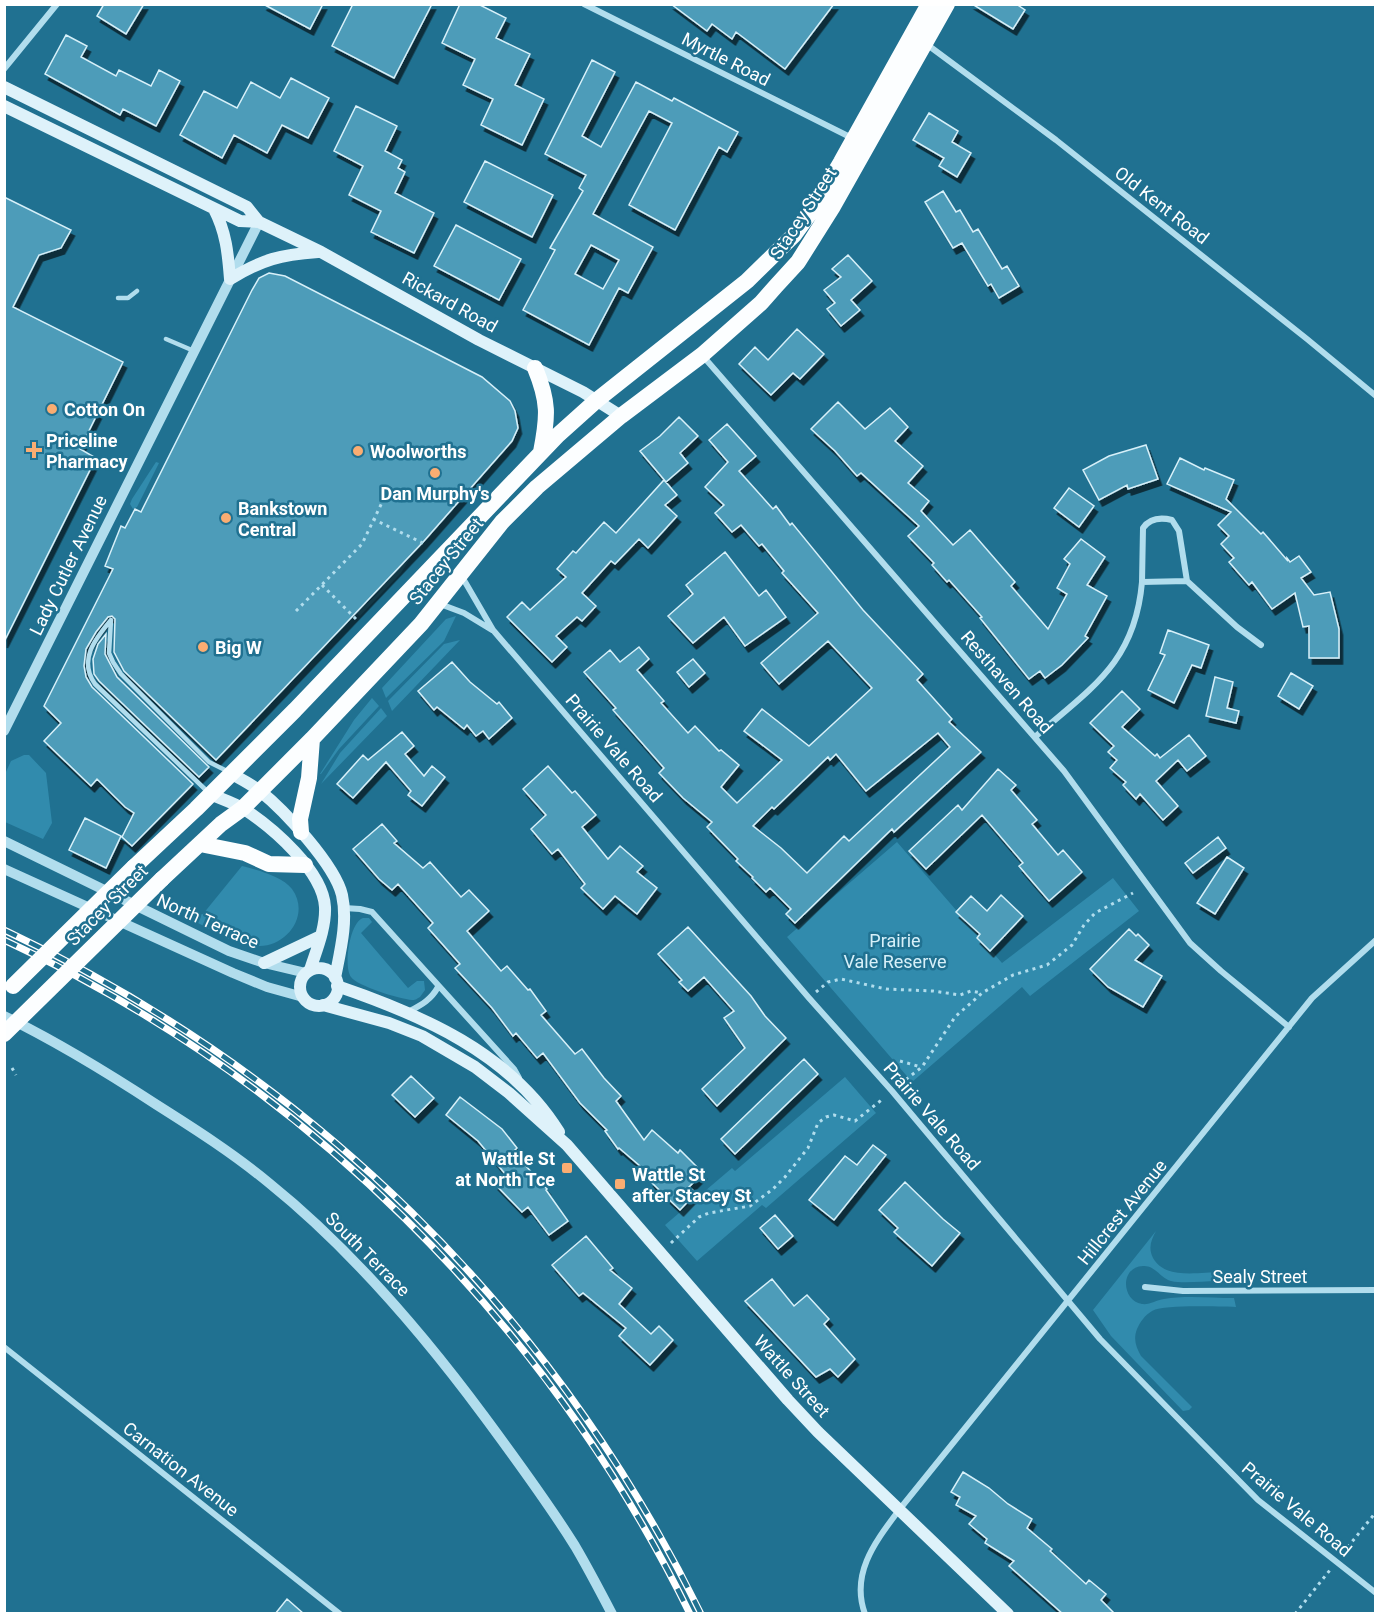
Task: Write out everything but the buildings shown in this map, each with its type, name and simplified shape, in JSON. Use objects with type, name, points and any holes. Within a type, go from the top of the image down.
[{"type":"highway","name":"Stacey Street","points":[[4,995],[232,774],[540,452],[597,400],[747,281],[794,235],[813,209],[854,140],[929,4]]},
{"type":"highway","name":"Stacey Street","points":[[4,1034],[162,879],[221,824],[243,808],[312,739],[421,624],[502,522],[530,494],[575,453],[702,354],[761,303],[798,262],[832,208],[947,4]]},
{"type":"highway","points":[[535,368],[546,397],[547,410],[540,452]]},
{"type":"highway","points":[[301,832],[300,819],[309,778],[312,739]]},
{"type":"highway","points":[[200,844],[245,853],[269,864],[305,865]]},
{"type":"main road","name":"Rickard Road","points":[[4,87],[247,207],[259,222]]},
{"type":"main road","name":"Rickard Road","points":[[4,106],[240,221],[259,222],[321,252],[478,340],[597,400],[621,416]]},
{"type":"main road","points":[[214,209],[226,238],[230,279],[254,264],[269,258],[321,252]]},
{"type":"main road","points":[[210,794],[243,808],[284,841],[305,865],[320,888],[325,907],[321,936],[308,972],[300,984],[303,997],[312,1004],[323,1005],[334,998],[344,919],[342,893],[332,873],[301,832],[259,790],[232,774]]},
{"type":"main road","points":[[264,963],[321,936]]},
{"type":"main road","points":[[308,972],[321,968],[332,973],[336,982]]},
{"type":"main road","name":"Wattle Street","points":[[336,982],[430,1022],[486,1056],[525,1089],[547,1113],[567,1145]]},
{"type":"main road","name":"Wattle Street","points":[[323,1005],[408,1030],[439,1044],[475,1067],[509,1093],[567,1145],[796,1408],[1008,1614]]},
{"type":"street","points":[[4,69],[57,4]]},
{"type":"street","name":"Myrtle Road","points":[[584,4],[854,140]]},
{"type":"street","name":"Old Kent Road","points":[[925,43],[1065,147],[1376,396]]},
{"type":"street","name":"Lady Cutler Avenue","points":[[4,731],[259,222]]},
{"type":"street","name":"Resthaven Road","points":[[702,354],[1075,784],[1190,943],[1289,1027]]},
{"type":"street","points":[[1035,737],[1091,688],[1118,660],[1126,646],[1141,603],[1143,528],[1151,520],[1158,518],[1172,520],[1179,531],[1187,581],[1237,627],[1261,645]]},
{"type":"street","name":"Prairie Vale Road","points":[[460,575],[493,630],[892,1091],[1068,1302],[1128,1368],[1258,1500],[1376,1593]]},
{"type":"street","points":[[1143,582],[1187,581]]},
{"type":"street","name":"Prairie Vale Road","points":[[437,603],[464,613],[493,630]]},
{"type":"street","name":"North Terrace","points":[[4,841],[229,951],[264,963],[308,972]]},
{"type":"street","name":"North Terrace","points":[[4,869],[233,973],[267,987],[303,997]]},
{"type":"street","name":"Wattle Street","points":[[344,908],[372,912],[514,1069],[525,1089]]},
{"type":"street","name":"Hillcrest Avenue","points":[[865,1614],[860,1595],[862,1570],[873,1548],[899,1510],[1312,998],[1376,940]]},
{"type":"street","points":[[408,1012],[423,1004],[438,987]]},
{"type":"street","name":"South Terrace","points":[[4,1016],[40,1033],[103,1070],[203,1134],[269,1183],[334,1242],[394,1303],[458,1382],[519,1464],[575,1547],[612,1614]]},
{"type":"street","name":"Sealy Street","points":[[1145,1287],[1183,1291],[1376,1290]]},
{"type":"street","name":"Carnation Avenue","points":[[4,1347],[340,1614]]},
{"type":"lane","points":[[118,298],[128,298],[136,291]]},
{"type":"lane","points":[[166,339],[194,351]]},
{"type":"lane","points":[[210,794],[89,676],[87,668],[91,649],[100,632],[111,620],[109,653],[121,674],[209,762],[232,774]]},
{"type":"path","points":[[296,611],[362,544],[390,486]]},
{"type":"path","points":[[374,519],[427,545]]},
{"type":"path","points":[[322,585],[359,622]]},
{"type":"path","points":[[903,1082],[921,1067],[955,1017],[982,993],[1013,975],[1047,965],[1072,945],[1095,914],[1132,893]]},
{"type":"path","points":[[820,987],[832,980],[841,979],[886,988],[963,995],[971,991],[982,993]]},
{"type":"path","points":[[900,1061],[921,1067]]},
{"type":"path","points":[[12,1068],[16,1075]]},
{"type":"path","points":[[660,1253],[699,1217],[709,1213],[750,1206],[773,1189],[808,1148],[814,1137],[814,1129],[826,1117],[834,1115],[855,1121],[876,1106]]},
{"type":"green space","points":[[156,462],[159,463],[137,507],[133,509],[130,504],[132,499]]},
{"type":"green space","points":[[407,539],[418,545],[401,573],[360,616],[347,603],[349,601],[360,611],[382,589]]},
{"type":"green space","points":[[456,616],[444,641],[386,698],[382,688],[446,619]]},
{"type":"green space","points":[[460,640],[392,711],[388,701],[444,644]]},
{"type":"green space","points":[[372,698],[379,706],[339,749],[320,774],[354,720]]},
{"type":"green space","points":[[381,708],[387,716],[321,784],[340,753]]},
{"type":"green space","points":[[29,755],[46,773],[52,823],[43,839],[5,822],[5,774],[11,761]]},
{"type":"green space","name":"Prairie Vale Reserve","points":[[897,842],[1002,963],[1113,878],[1139,911],[1030,996],[1022,987],[912,1082],[787,937]]},
{"type":"green space","points":[[242,866],[282,880],[292,889],[297,899],[299,909],[297,919],[286,936],[277,942],[257,946],[239,943],[188,918],[203,914]]},
{"type":"green space","points":[[369,918],[372,922],[361,933],[408,988],[417,981],[424,981],[425,990],[416,1000],[389,995],[361,984],[351,977],[348,964],[349,945],[358,921]]},
{"type":"green space","points":[[845,1077],[876,1113],[766,1208],[762,1205],[697,1261],[665,1225],[732,1168],[735,1171]]},
{"type":"green space","points":[[1156,1231],[1150,1247],[1153,1258],[1159,1265],[1174,1272],[1220,1272],[1217,1281],[1171,1281],[1151,1268],[1143,1266],[1135,1268],[1127,1277],[1126,1284],[1130,1297],[1142,1304],[1181,1297],[1234,1298],[1236,1307],[1159,1309],[1147,1315],[1137,1329],[1136,1343],[1141,1356],[1192,1407],[1189,1410],[1183,1411],[1111,1336],[1093,1310]]},
{"type":"railway","points":[[4,930],[116,988],[221,1055],[320,1130],[411,1212],[496,1302],[572,1399],[641,1503],[701,1614]]},
{"type":"railway","points":[[4,940],[113,997],[217,1062],[314,1136],[405,1218],[488,1308],[564,1404],[631,1506],[690,1614]]},
{"type":"place","name":"Cotton On","points":[[52,409]]},
{"type":"place","name":"Priceline Pharmacy","points":[[34,450]]},
{"type":"place","name":"Woolworths","points":[[358,451]]},
{"type":"place","name":"Dan Murphy's","points":[[435,473]]},
{"type":"place","name":"Bankstown Central","points":[[226,518]]},
{"type":"place","name":"Big W","points":[[203,647]]},
{"type":"place","name":"Wattle St at North Tce","points":[[567,1168]]},
{"type":"place","name":"Wattle St after Stacey St","points":[[620,1184]]}]
